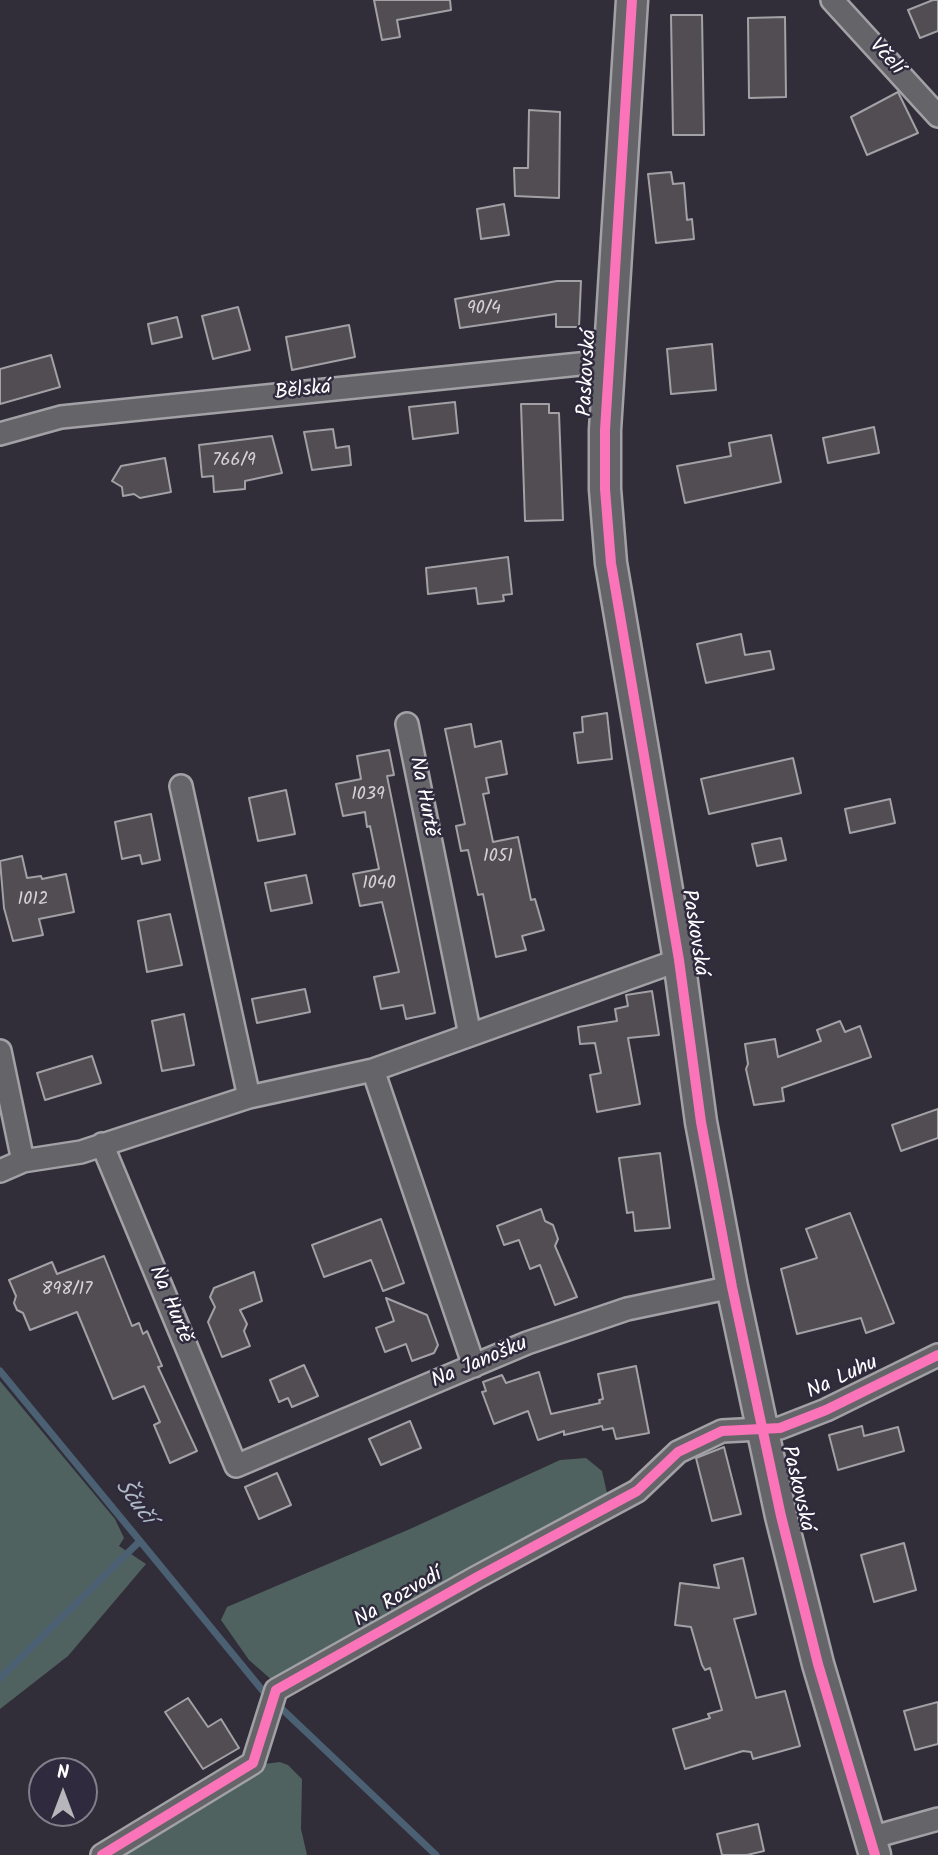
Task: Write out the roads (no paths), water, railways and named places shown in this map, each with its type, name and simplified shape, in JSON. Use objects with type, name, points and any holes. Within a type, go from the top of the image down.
[{"type":"street","name":"Paskovská","points":[[632,0],[608,361],[605,489],[611,563],[679,960],[701,1122],[732,1287],[762,1428],[818,1664],[873,1846]]},
{"type":"street","name":"Včelí","points":[[832,0],[938,116]]},
{"type":"street","name":"Bělská","points":[[0,434],[61,417],[608,361]]},
{"type":"street","name":"Na Hurtě","points":[[407,724],[470,1035]]},
{"type":"street","points":[[181,786],[249,1097]]},
{"type":"street","points":[[0,1171],[23,1161],[81,1152],[249,1097],[373,1070],[679,960]]},
{"type":"street","points":[[0,1051],[23,1161]]},
{"type":"street","points":[[373,1070],[474,1366]]},
{"type":"street","name":"Na Hurtě","points":[[103,1144],[236,1466]]},
{"type":"street","name":"Na Janošku","points":[[236,1466],[527,1343],[627,1309],[732,1287]]},
{"type":"street","name":"Na Luhu","points":[[762,1428],[780,1428],[826,1410],[938,1355]]},
{"type":"street","name":"Na Rozvodí","points":[[102,1855],[253,1763],[276,1690],[637,1491],[678,1452],[722,1431],[762,1428]]},
{"type":"street","points":[[873,1846],[938,1819]]},
{"type":"waterway","name":"Ščučí","points":[[0,1371],[140,1541],[0,1678]]},
{"type":"waterway","points":[[140,1541],[263,1691],[436,1855]]}]
